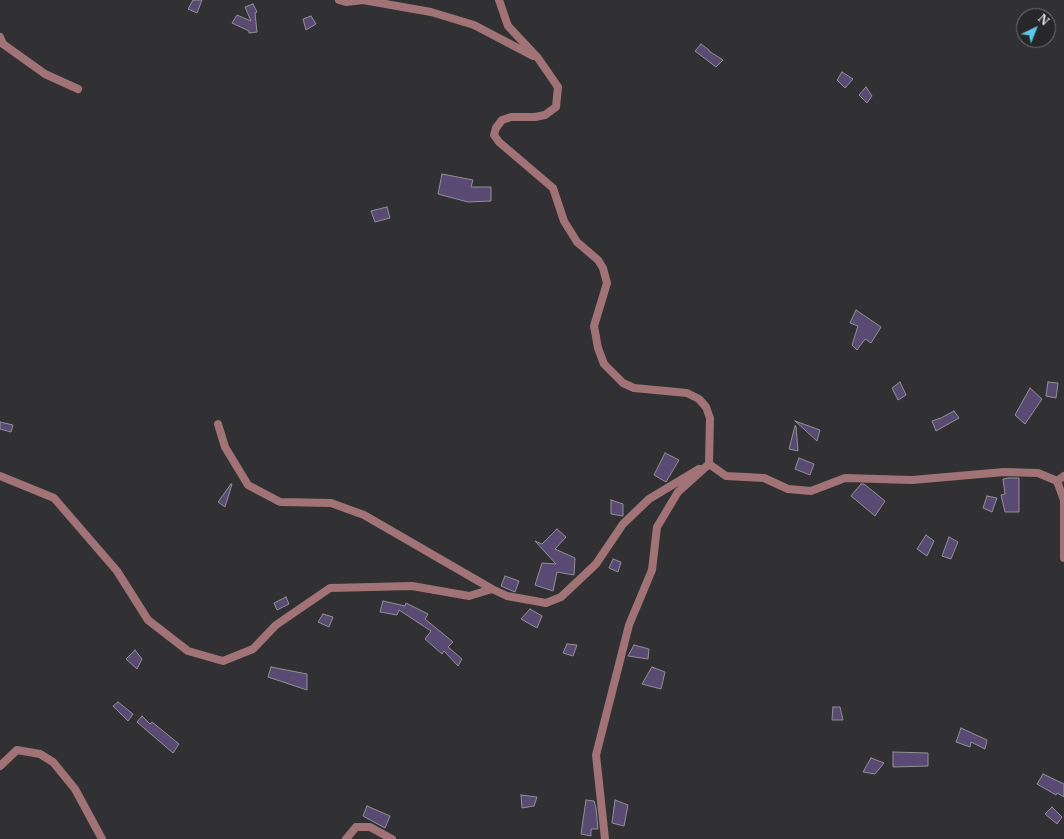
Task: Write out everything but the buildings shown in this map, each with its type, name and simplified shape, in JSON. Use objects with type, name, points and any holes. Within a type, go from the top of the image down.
[{"type":"street","points":[[339,0],[346,2],[363,0],[431,12],[474,25],[538,58]]},
{"type":"street","points":[[500,0],[508,26],[538,58],[558,87],[556,107],[545,115],[535,117],[511,117],[502,120],[496,128],[494,135],[499,142],[553,188],[564,221],[577,242],[598,260],[603,268],[607,283],[594,326],[598,348],[604,364],[612,374],[634,388],[687,393],[698,399],[706,407],[710,418],[709,464],[678,492],[657,527],[652,570],[629,625],[596,754],[605,839]]},
{"type":"street","points":[[0,37],[3,44],[46,74],[78,89]]},
{"type":"street","points":[[218,424],[225,447],[248,485],[280,502],[331,503],[364,515],[492,589],[507,596],[546,604],[562,597],[596,564],[623,524],[649,499],[691,472],[709,464]]},
{"type":"street","points":[[709,464],[726,476],[764,478],[788,488],[811,491],[845,478],[912,480],[1014,472],[1038,473],[1061,479],[1064,500],[1064,558]]},
{"type":"street","points":[[0,476],[54,498],[117,571],[148,620],[188,651],[223,661],[253,649],[276,625],[330,588],[412,586],[469,596],[492,589]]},
{"type":"street","points":[[0,766],[17,750],[40,754],[53,762],[75,789],[102,839]]},
{"type":"street","points":[[346,839],[356,827],[370,827],[392,839]]}]
